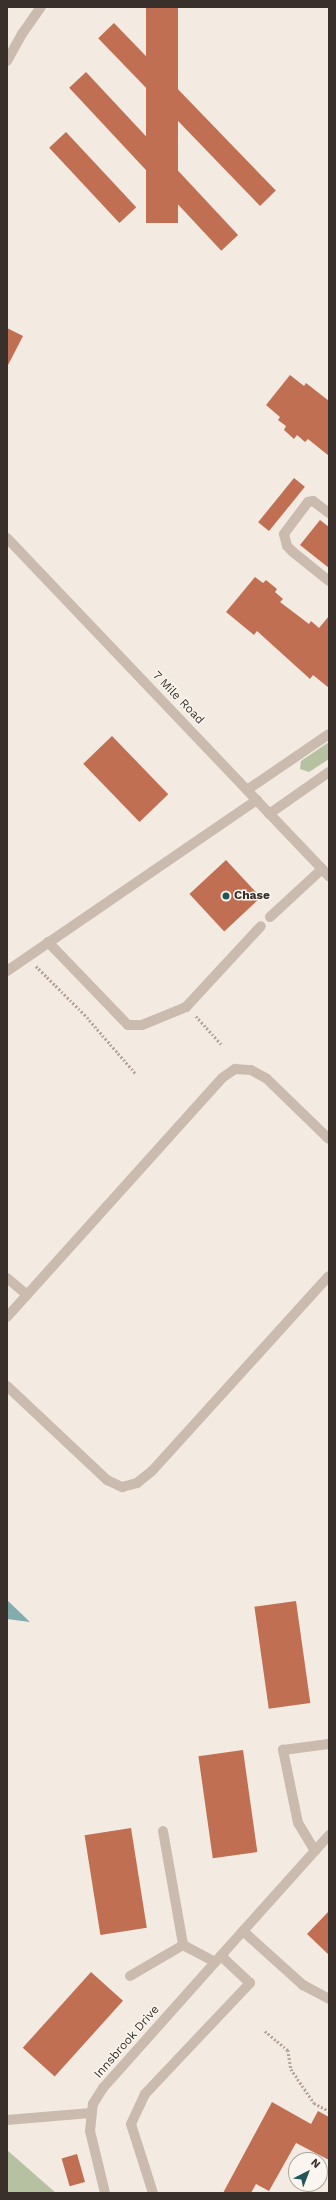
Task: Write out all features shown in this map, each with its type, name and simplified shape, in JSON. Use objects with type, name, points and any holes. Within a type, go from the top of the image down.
[{"type":"street","points":[[7,61],[22,34],[41,7]]},
{"type":"street","points":[[329,513],[316,503],[308,502],[284,534],[287,546],[329,581]]},
{"type":"street","name":"7 Mile Road","points":[[7,538],[325,873]]},
{"type":"street","points":[[247,790],[329,734]]},
{"type":"street","points":[[269,814],[329,772]]},
{"type":"street","points":[[7,971],[256,800]]},
{"type":"street","points":[[270,917],[325,873]]},
{"type":"street","points":[[48,942],[128,1025],[142,1025],[186,1007],[261,926]]},
{"type":"street","points":[[7,1317],[222,1078],[235,1069],[251,1070],[268,1079],[329,1138]]},
{"type":"street","points":[[7,1386],[107,1480],[122,1487],[137,1483],[152,1471],[329,1276]]},
{"type":"street","points":[[7,1278],[27,1295]]},
{"type":"street","points":[[315,1851],[298,1823],[283,1750],[329,1744]]},
{"type":"street","points":[[163,1831],[183,1945]]},
{"type":"street","name":"Innsbrook Drive","points":[[105,2193],[90,2131],[91,2113],[103,2088],[329,1835]]},
{"type":"street","points":[[243,1931],[303,1985],[329,2000]]},
{"type":"street","points":[[152,2193],[132,2124],[145,2094],[250,1983],[218,1959],[183,1945]]},
{"type":"street","points":[[130,1976],[183,1945]]},
{"type":"street","points":[[7,2120],[91,2113]]},
{"type":"path","points":[[27,958],[87,1017],[136,1074]]},
{"type":"path","points":[[186,1007],[211,1030],[222,1045]]},
{"type":"path","points":[[265,2031],[288,2050],[291,2069],[314,2103],[329,2111]]},
{"type":"green space","points":[[329,742],[329,759],[309,772],[300,769],[301,761]]},
{"type":"green space","points":[[7,2150],[56,2193],[7,2193]]},
{"type":"water","points":[[7,1600],[30,1622],[7,1619]]},
{"type":"building","points":[[146,7],[178,7],[178,223],[146,223]]},
{"type":"building","points":[[114,23],[276,191],[260,206],[98,38]]},
{"type":"building","points":[[86,72],[238,235],[221,251],[69,88]]},
{"type":"building","points":[[66,132],[136,207],[119,223],[49,148]]},
{"type":"building","points":[[7,328],[23,336],[7,367]]},
{"type":"building","points":[[290,375],[304,386],[306,383],[329,401],[329,456],[308,439],[305,442],[297,435],[294,439],[284,430],[286,426],[278,420],[280,417],[266,405]]},
{"type":"building","points":[[294,478],[305,487],[269,531],[258,522]]},
{"type":"building","points":[[320,520],[329,527],[329,568],[300,545]]},
{"type":"building","points":[[255,577],[263,583],[266,580],[277,589],[275,592],[283,599],[280,602],[309,624],[311,621],[319,628],[329,616],[329,688],[313,675],[310,679],[257,631],[254,635],[226,612]]},
{"type":"building","points":[[112,736],[168,794],[139,822],[83,764]]},
{"type":"building","name":"Chase","points":[[226,860],[261,897],[224,931],[189,894]]},
{"type":"building","points":[[296,1601],[310,1703],[269,1709],[254,1607]]},
{"type":"building","points":[[243,1750],[257,1852],[213,1858],[198,1756]]},
{"type":"building","points":[[131,1828],[147,1928],[100,1935],[85,1835]]},
{"type":"building","points":[[329,1911],[329,1955],[307,1934]]},
{"type":"building","points":[[91,1972],[123,2001],[55,2077],[23,2048]]},
{"type":"building","points":[[272,2102],[311,2124],[318,2111],[329,2117],[329,2160],[328,2152],[313,2152],[296,2143],[291,2152],[288,2152],[288,2157],[269,2191],[256,2184],[251,2193],[223,2193]]},
{"type":"building","points":[[77,2154],[85,2182],[70,2186],[62,2158]]},
{"type":"place","name":"Chase","points":[[226,896]]}]
